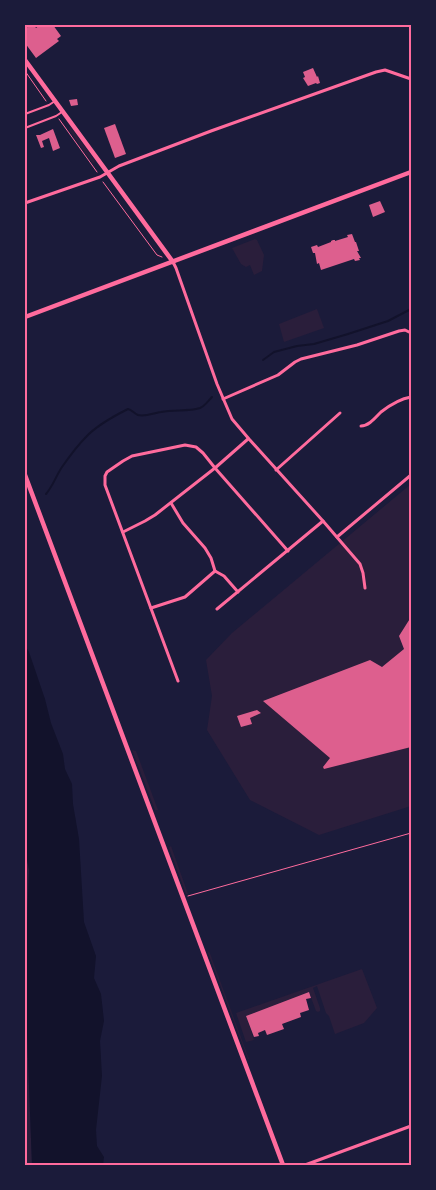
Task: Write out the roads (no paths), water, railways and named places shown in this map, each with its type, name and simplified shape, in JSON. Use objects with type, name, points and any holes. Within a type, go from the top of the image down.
[{"type":"street","points":[[25,60],[170,263],[176,268],[232,419],[360,564],[364,588]]},
{"type":"street","points":[[25,203],[100,177],[119,166],[211,131],[376,72],[385,70],[411,78]]},
{"type":"street","points":[[25,317],[411,172]]},
{"type":"street","points":[[223,399],[278,375],[301,359],[357,345],[399,331],[404,330],[411,333]]},
{"type":"street","points":[[361,426],[367,425],[385,409],[399,400],[411,397]]},
{"type":"street","points":[[276,470],[340,413]]},
{"type":"street","points":[[123,532],[145,522],[171,503],[249,439]]},
{"type":"street","points":[[178,681],[105,486],[105,476],[111,469],[132,456],[191,445],[197,448],[288,551]]},
{"type":"street","points":[[25,475],[283,1165]]},
{"type":"street","points":[[337,537],[411,475]]},
{"type":"street","points":[[171,503],[183,522],[212,558],[214,571]]},
{"type":"street","points":[[218,609],[323,521]]},
{"type":"street","points":[[214,571],[224,576],[238,592]]},
{"type":"street","points":[[152,608],[185,598],[214,571]]},
{"type":"street","points":[[305,1165],[411,1126]]},
{"type":"lane","points":[[25,114],[54,101]]},
{"type":"lane","points":[[25,128],[62,112]]},
{"type":"waterway","points":[[263,360],[274,352],[314,344],[348,334],[388,321],[411,309]]},
{"type":"waterway","points":[[46,494],[62,467],[79,444],[90,433],[111,418],[128,409],[144,416],[166,411],[200,408],[212,397]]}]
